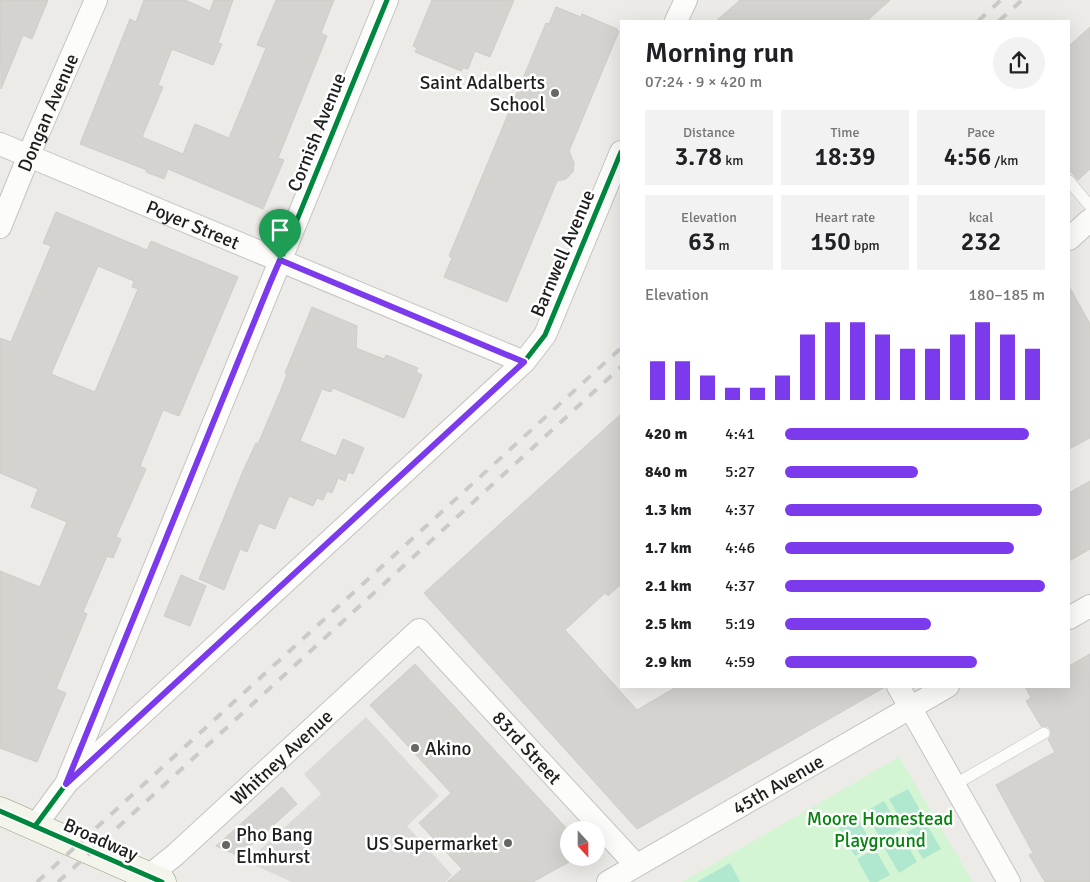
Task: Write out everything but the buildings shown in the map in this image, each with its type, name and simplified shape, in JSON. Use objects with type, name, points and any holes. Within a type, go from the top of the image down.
[{"type":"main road","name":"Broadway","points":[[0,811],[150,880]]},
{"type":"street","name":"Dongan Avenue","points":[[0,227],[96,0]]},
{"type":"street","name":"Cornish Avenue","points":[[35,826],[66,784],[387,0]]},
{"type":"street","points":[[676,20],[686,0]]},
{"type":"street","name":"Poyer Street","points":[[0,144],[524,362]]},
{"type":"street","name":"Barnwell Avenue","points":[[66,784],[524,362],[545,335],[620,154]]},
{"type":"street","points":[[1070,238],[1090,220]]},
{"type":"street","points":[[1070,617],[1090,606]]},
{"type":"street","name":"83rd Street","points":[[419,630],[636,865]]},
{"type":"street","name":"Whitney Avenue","points":[[150,880],[182,848],[419,630]]},
{"type":"street","points":[[899,688],[1009,882]]},
{"type":"street","name":"45th Avenue","points":[[608,882],[945,688]]},
{"type":"lane","points":[[1070,182],[1090,206]]},
{"type":"lane","points":[[954,785],[1044,733]]},
{"type":"shaded area","points":[[366,717],[439,796],[407,826],[452,875],[445,882],[292,882],[247,862],[321,794],[304,774]]},
{"type":"green space","name":"Moore Homestead Playground","points":[[899,757],[973,882],[682,882]]},
{"type":"green space","points":[[908,789],[924,817],[905,827],[889,799]]},
{"type":"green space","points":[[884,801],[901,830],[882,841],[865,812]]},
{"type":"green space","points":[[857,817],[873,846],[855,856],[839,828]]},
{"type":"green space","points":[[925,822],[941,849],[923,859],[907,832]]},
{"type":"green space","points":[[902,835],[917,862],[899,873],[883,845]]},
{"type":"green space","points":[[875,849],[890,875],[877,882],[870,882],[857,859]]},
{"type":"green space","points":[[730,863],[740,882],[697,882]]},
{"type":"railway","points":[[979,20],[1001,0]]},
{"type":"railway","points":[[1000,20],[1022,0]]},
{"type":"railway","points":[[37,882],[620,349]]},
{"type":"railway","points":[[58,882],[620,368]]},
{"type":"cycle path","points":[[35,826],[66,784],[387,0]]},
{"type":"cycle path","points":[[70,780],[524,362],[545,335],[620,154]]},
{"type":"cycle path","points":[[0,811],[162,882]]},
{"type":"place","name":"Saint Adalberts School","points":[[555,93]]},
{"type":"place","name":"Akino","points":[[415,748]]},
{"type":"place","name":"US Supermarket","points":[[508,843]]},
{"type":"place","name":"Pho Bang Elmhurst","points":[[226,845]]},
{"type":"route","points":[[280,260],[524,362],[66,784],[270,283],[280,260]]}]
